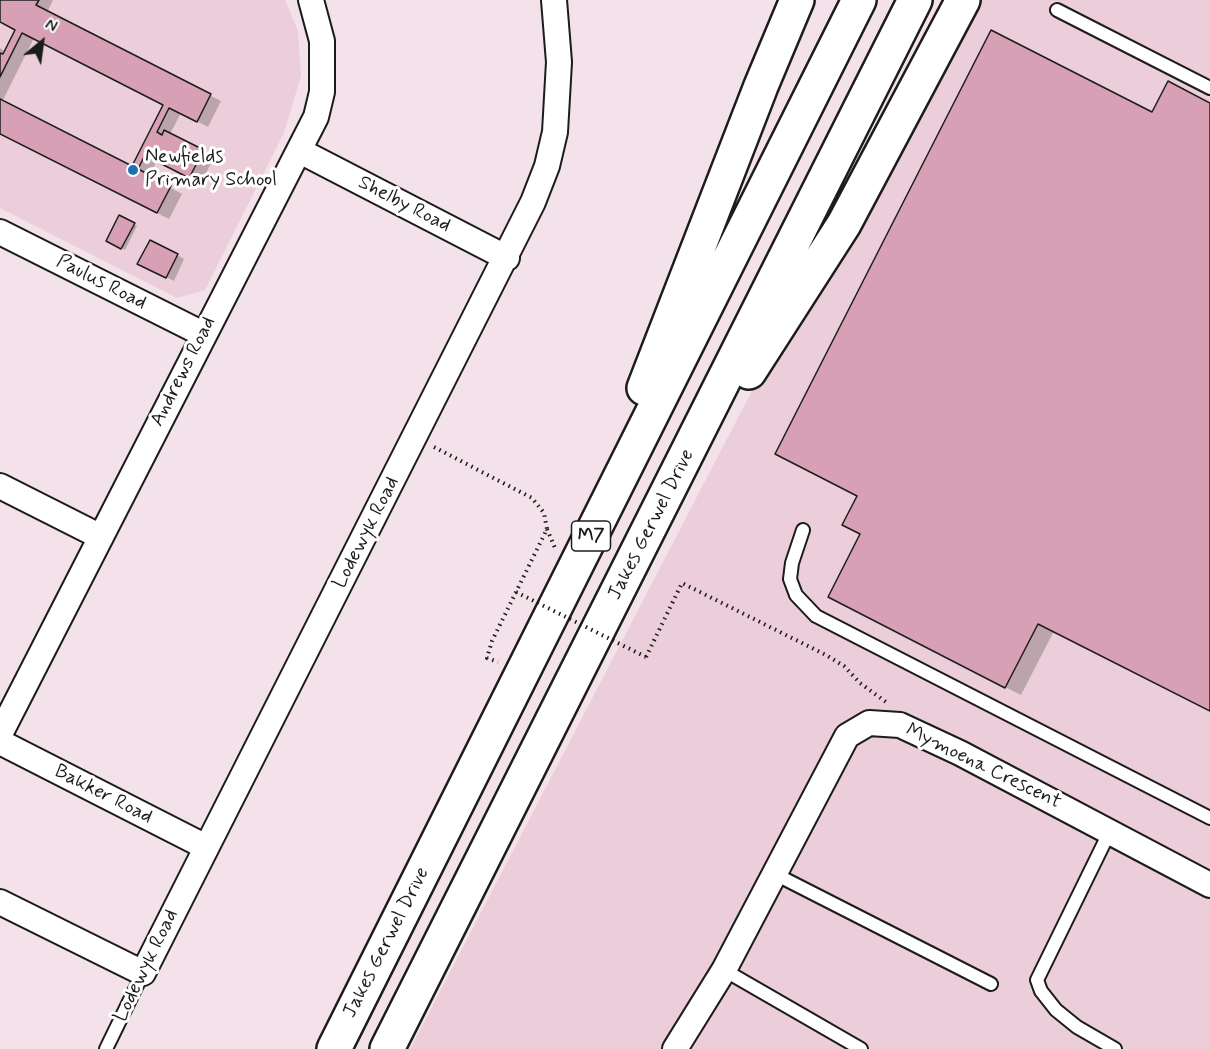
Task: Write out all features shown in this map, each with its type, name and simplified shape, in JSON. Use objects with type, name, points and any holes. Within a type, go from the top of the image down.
[{"type":"highway","points":[[564,591],[761,86],[797,0]]},
{"type":"highway","name":"Jakes Gerwel Drive","points":[[387,1049],[915,0]]},
{"type":"highway","points":[[659,512],[844,224],[963,0]]},
{"type":"highway","name":"Jakes Gerwel Drive","points":[[334,1049],[854,11]]},
{"type":"street","name":"Andrews Road","points":[[0,734],[316,117],[322,92],[322,41],[311,0]]},
{"type":"street","name":"Lodewyk Road","points":[[143,973],[507,258],[544,175],[555,132],[559,62],[554,0]]},
{"type":"street","name":"Shelby Road","points":[[300,152],[507,258]]},
{"type":"street","name":"Paulus Road","points":[[0,232],[203,334]]},
{"type":"street","points":[[0,486],[101,537]]},
{"type":"street","name":"Mymoena Crescent","points":[[675,1049],[724,970],[847,736],[869,723],[900,725],[1110,831],[1210,885]]},
{"type":"street","name":"Bakker Road","points":[[0,742],[206,847]]},
{"type":"street","points":[[0,902],[143,973]]},
{"type":"lane","points":[[1057,10],[1210,88]]},
{"type":"lane","points":[[803,530],[792,563],[790,579],[806,608],[816,616],[1210,818]]},
{"type":"lane","points":[[1110,831],[1037,980],[1041,992],[1056,1010],[1077,1027],[1115,1049]]},
{"type":"lane","points":[[773,873],[991,984]]},
{"type":"lane","points":[[724,970],[861,1049]]},
{"type":"lane","name":"Lodewyk Road","points":[[106,1048],[143,973]]},
{"type":"path","points":[[415,438],[532,498],[544,513],[547,529],[492,641]]},
{"type":"path","points":[[516,592],[646,657],[682,583],[826,655],[844,666],[860,683],[894,707]]},
{"type":"shaded area","name":"Newfields Primary School","points":[[0,0],[285,0],[298,31],[301,76],[284,133],[205,290],[177,298],[0,208]]},
{"type":"shaded area","points":[[955,0],[1210,0],[1210,1049],[410,1049]]},
{"type":"building","points":[[0,0],[39,0],[36,5],[211,94],[197,122],[169,108],[157,132],[162,135],[164,130],[204,150],[189,178],[150,158],[152,153],[147,151],[138,169],[171,186],[157,213],[0,134],[0,99],[132,166],[163,105],[22,33],[0,77],[0,53],[3,54],[15,30],[0,22]]},
{"type":"building","points":[[991,30],[1152,112],[1168,81],[1210,103],[1210,711],[1038,624],[1005,688],[828,597],[860,534],[842,525],[857,496],[775,454]]},
{"type":"building","points":[[119,215],[135,223],[121,249],[106,241]]},
{"type":"building","points":[[150,240],[178,254],[166,278],[137,264]]},
{"type":"place","name":"Newfields Primary School","points":[[133,170]]}]
